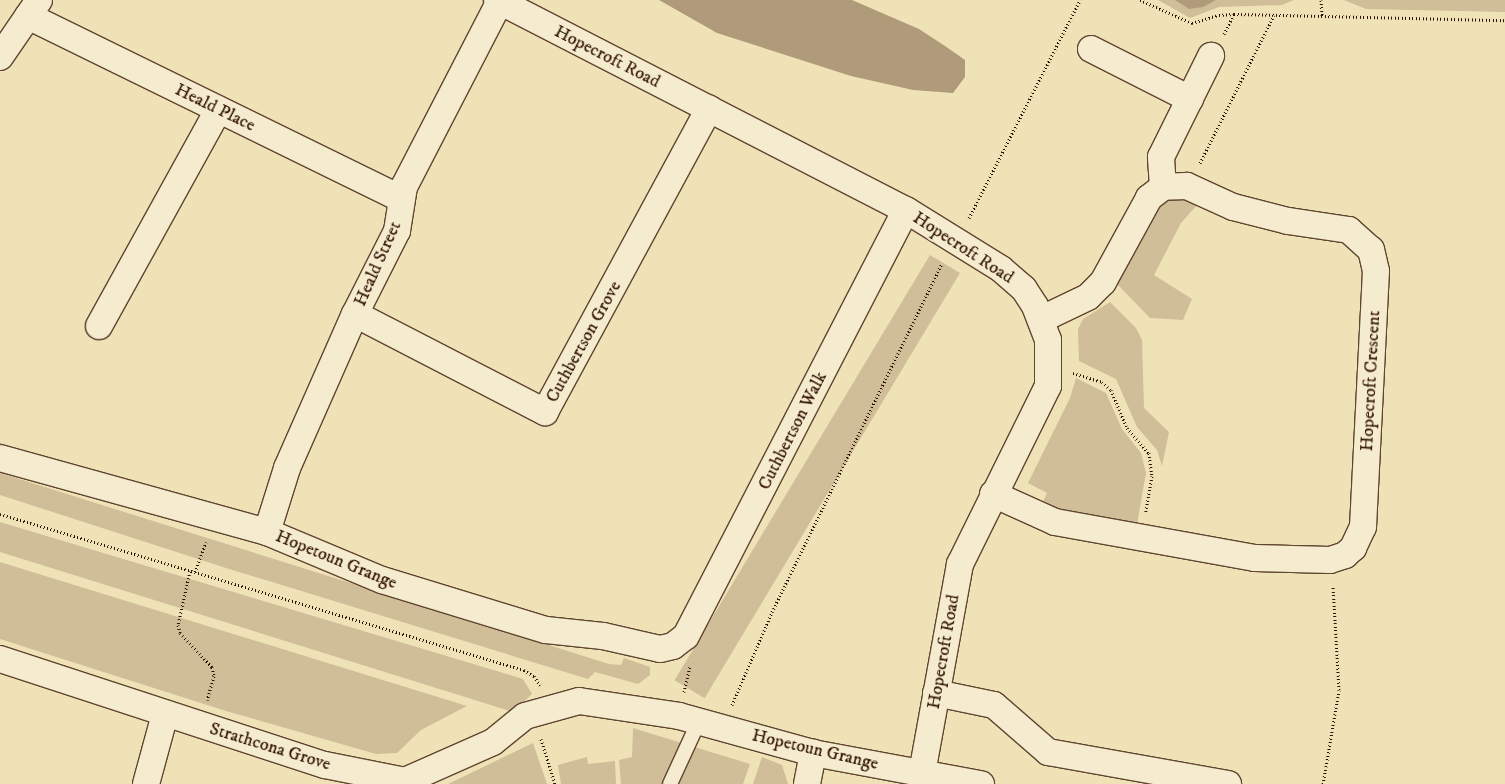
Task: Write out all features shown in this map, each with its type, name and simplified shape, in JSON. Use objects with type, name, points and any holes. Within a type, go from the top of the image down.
[{"type":"street","name":"Hopecroft Road","points":[[498,1],[906,210],[960,232],[1024,289],[1042,319],[1048,340],[1050,369],[1042,403],[993,494],[960,564],[922,774]]},
{"type":"street","name":"Heald Street","points":[[267,532],[287,468],[355,314],[397,230],[404,187],[498,1]]},
{"type":"street","name":"Heald Place","points":[[33,8],[218,110],[402,199]]},
{"type":"street","points":[[0,57],[33,8]]},
{"type":"street","points":[[1091,49],[1190,99]]},
{"type":"street","points":[[1042,319],[1088,297],[1103,282],[1149,198],[1175,186],[1161,157],[1211,56]]},
{"type":"street","name":"Cuthbertson Grove","points":[[355,314],[545,412],[709,109]]},
{"type":"street","points":[[99,326],[145,265],[218,110]]},
{"type":"street","name":"Hopecroft Crescent","points":[[993,494],[1055,522],[1255,558],[1330,560],[1345,555],[1353,548],[1363,527],[1376,271],[1371,250],[1348,230],[1288,221],[1233,207],[1175,186]]},
{"type":"street","name":"Cuthbertson Walk","points":[[673,646],[686,636],[906,210]]},
{"type":"street","name":"Hopetoun Grange","points":[[0,458],[267,532],[382,580],[546,630],[603,636],[660,648],[673,646]]},
{"type":"street","name":"Strathcona Grove","points":[[0,659],[325,765],[405,782],[493,742],[526,716],[548,707],[579,701],[601,702],[700,721]]},
{"type":"street","points":[[936,693],[994,705],[1048,752],[1228,784]]},
{"type":"street","points":[[146,784],[165,714]]},
{"type":"street","name":"Hopetoun Grange","points":[[700,721],[813,753],[981,784]]},
{"type":"street","points":[[807,784],[813,753]]},
{"type":"lane","points":[[670,784],[700,721]]},
{"type":"path","points":[[700,721],[777,603],[960,232],[1080,0]]},
{"type":"path","points":[[1140,0],[1192,23],[1219,15],[1505,20]]},
{"type":"path","points":[[1321,0],[1322,16]]},
{"type":"path","points":[[1175,186],[1274,15]]},
{"type":"path","points":[[1050,369],[1084,375],[1112,390],[1127,428],[1149,453],[1152,476],[1141,539]]},
{"type":"path","points":[[0,514],[524,670],[534,676],[557,724],[537,731],[548,754],[555,784]]},
{"type":"path","points":[[1323,784],[1339,690],[1330,560]]},
{"type":"path","points":[[190,571],[178,625],[180,633],[212,667],[214,676],[199,724]]},
{"type":"shaded area","points":[[659,0],[852,0],[919,29],[945,46],[965,60],[965,77],[953,93],[913,90],[851,76],[717,33]]},
{"type":"shaded area","points":[[1158,0],[1294,0],[1282,5],[1219,7],[1190,18]]},
{"type":"shaded area","points":[[1175,0],[1216,0],[1203,7],[1189,9]]},
{"type":"shaded area","points":[[1344,0],[1505,0],[1505,12],[1366,9]]},
{"type":"shaded area","points":[[1176,195],[1198,204],[1181,223],[1154,275],[1192,299],[1183,320],[1150,318],[1116,283],[1154,209]]},
{"type":"shaded area","points":[[930,255],[960,273],[705,698],[675,680]]},
{"type":"shaded area","points":[[1110,302],[1136,328],[1142,340],[1144,408],[1169,432],[1162,466],[1157,450],[1137,427],[1116,379],[1079,361],[1078,329],[1083,319]]},
{"type":"shaded area","points":[[1076,378],[1106,393],[1122,429],[1141,453],[1146,473],[1137,524],[1059,510],[1042,504],[1047,493],[1028,483],[1070,398]]},
{"type":"shaded area","points":[[0,473],[609,664],[621,665],[624,658],[650,667],[650,675],[638,684],[595,672],[588,679],[226,568],[0,495]]},
{"type":"shaded area","points":[[0,522],[523,679],[532,694],[513,712],[0,552]]},
{"type":"shaded area","points":[[0,562],[467,706],[421,730],[397,753],[376,754],[226,711],[0,639]]},
{"type":"shaded area","points":[[633,728],[750,764],[743,784],[621,784],[619,760],[632,757]]},
{"type":"shaded area","points":[[533,743],[547,784],[448,784]]},
{"type":"shaded area","points":[[587,757],[588,764],[615,761],[616,784],[561,784],[558,765]]},
{"type":"shaded area","points":[[762,757],[782,765],[788,784],[753,784]]}]
